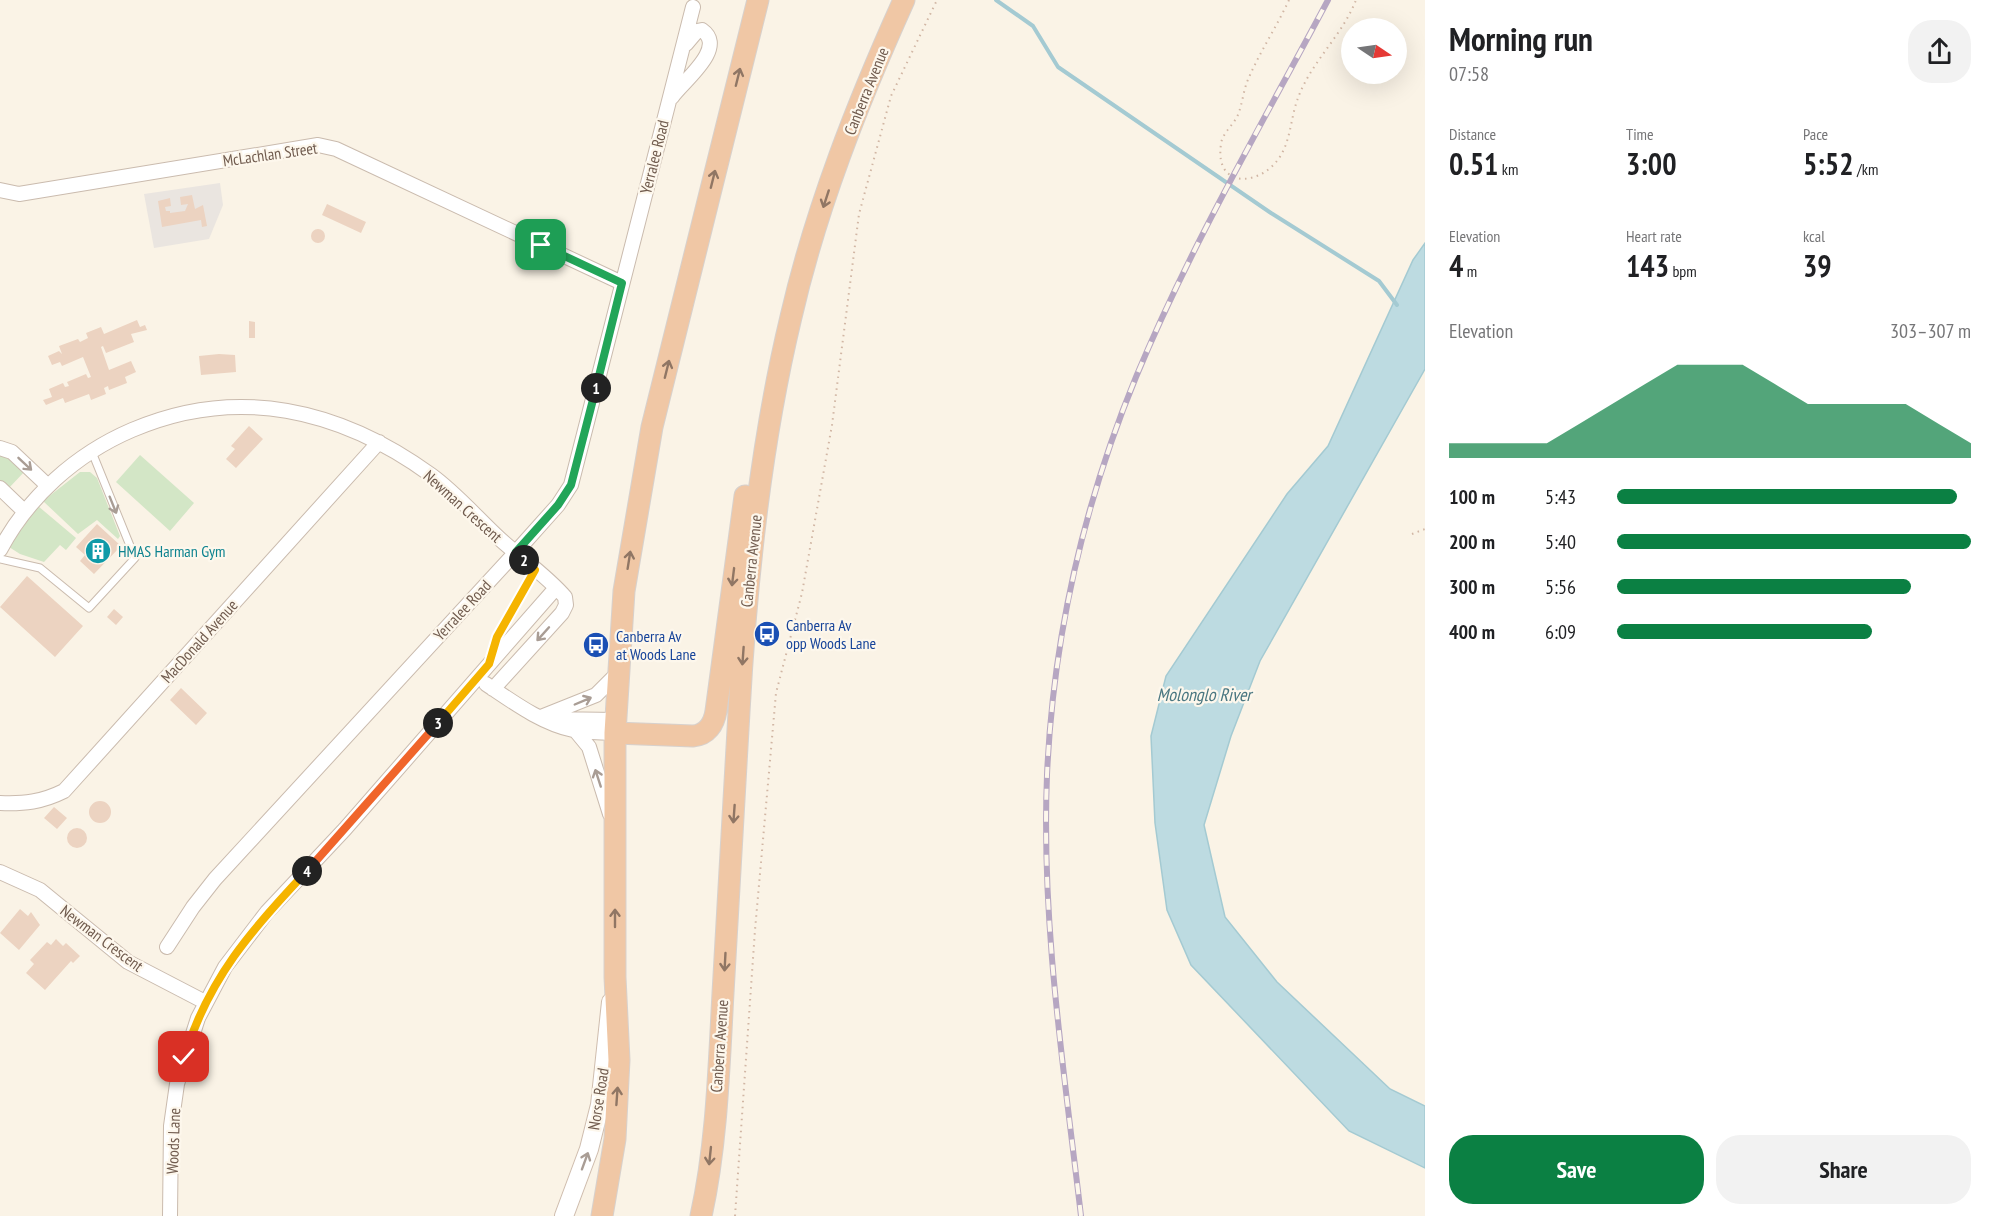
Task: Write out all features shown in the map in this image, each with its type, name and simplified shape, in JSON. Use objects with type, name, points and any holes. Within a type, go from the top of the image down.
[{"type":"highway","points":[[602,1216],[615,1139],[620,1060],[615,977],[615,830],[617,674],[624,591],[652,428],[758,0]]},
{"type":"highway","name":"Canberra Avenue","points":[[700,1216],[710,1160],[721,1036],[746,611],[756,514],[775,390],[791,316],[828,191],[876,62],[904,0]]},
{"type":"highway","points":[[709,729],[716,711],[734,564],[750,468],[773,372],[791,316]]},
{"type":"highway","points":[[616,727],[689,724],[709,729],[726,741],[737,756]]},
{"type":"main road","name":"Norse Road","points":[[564,1216],[589,1149],[600,1105],[606,1029],[615,977]]},
{"type":"street","name":"Yerralee Road","points":[[167,947],[193,907],[215,879],[516,552],[558,505],[571,485],[693,7]]},
{"type":"street","name":"Yerralee Road","points":[[667,106],[674,94],[705,58],[709,40],[707,34],[702,30],[697,31],[681,51]]},
{"type":"street","name":"McLachlan Street","points":[[0,190],[19,194],[318,145],[336,149],[622,283]]},
{"type":"street","name":"Newman Crescent","points":[[0,550],[24,511],[47,485],[115,437],[174,414],[236,405],[303,414],[338,424],[378,442],[433,476],[555,589]]},
{"type":"street","name":"MacDonald Avenue","points":[[0,803],[28,804],[47,800],[64,791],[378,442]]},
{"type":"street","points":[[0,448],[12,452],[47,485]]},
{"type":"street","points":[[0,488],[24,511]]},
{"type":"street","points":[[493,689],[564,610],[565,597],[555,589]]},
{"type":"street","name":"Woods Lane","points":[[170,1216],[170,1145],[174,1099],[184,1057],[205,1002],[231,958],[259,921],[338,837],[555,589]]},
{"type":"street","points":[[544,718],[596,695],[617,674]]},
{"type":"street","points":[[477,678],[544,718],[575,730],[616,727]]},
{"type":"street","points":[[544,718],[572,717],[616,727]]},
{"type":"street","points":[[575,730],[589,747],[615,830]]},
{"type":"street","name":"Newman Crescent","points":[[0,872],[40,890],[128,962],[205,1002]]},
{"type":"lane","points":[[0,559],[40,568],[89,608],[135,558],[92,452]]},
{"type":"lane","points":[[489,664],[497,637],[535,570]]},
{"type":"path","points":[[735,1216],[754,930],[776,693],[802,593],[832,425],[859,213],[891,96],[937,0]]},
{"type":"path","points":[[1289,0],[1246,84],[1237,117],[1221,142],[1220,163],[1226,174],[1242,180],[1261,176],[1281,156],[1297,99],[1309,75],[1348,20],[1356,0]]},
{"type":"path","points":[[1412,534],[1425,529]]},
{"type":"shaded area","points":[[220,183],[223,205],[209,239],[154,248],[144,194]]},
{"type":"green space","points":[[0,452],[25,471],[8,489],[0,482]]},
{"type":"green space","points":[[140,455],[194,503],[170,531],[116,482]]},
{"type":"green space","points":[[80,472],[90,472],[97,478],[120,536],[118,539],[97,520],[78,534],[43,501]]},
{"type":"green space","points":[[38,506],[76,538],[66,550],[60,545],[44,562],[20,554],[9,547]]},
{"type":"water","name":"Molonglo River","points":[[1425,243],[1425,369],[1260,661],[1231,736],[1204,825],[1225,917],[1277,982],[1390,1089],[1425,1106],[1425,1168],[1349,1131],[1191,965],[1167,910],[1155,823],[1151,736],[1166,676],[1287,494],[1328,446],[1413,260]]},
{"type":"building","points":[[192,195],[195,209],[203,205],[207,226],[202,227],[201,220],[162,227],[158,201],[170,198],[171,206],[165,207],[170,213],[185,211],[188,204],[181,205],[180,197]]},
{"type":"building","points":[[327,204],[366,222],[361,233],[322,215]]},
{"type":"building","points":[[315,229],[321,229],[325,236],[321,243],[315,243],[311,239],[311,233]]},
{"type":"building","points":[[137,320],[140,327],[145,325],[147,330],[131,334],[134,342],[106,353],[103,346],[101,347],[109,370],[131,361],[136,372],[125,377],[127,383],[109,390],[108,386],[104,388],[106,394],[91,400],[89,394],[65,403],[63,398],[46,405],[43,400],[52,397],[49,389],[63,383],[65,387],[69,386],[67,382],[86,374],[88,378],[91,377],[83,357],[62,366],[60,362],[52,365],[48,356],[59,351],[62,354],[59,346],[78,339],[80,342],[88,338],[86,333],[101,327],[104,334]]},
{"type":"building","points":[[249,321],[255,322],[255,338],[249,338]]},
{"type":"building","points":[[235,355],[236,372],[201,375],[199,356]]},
{"type":"building","points":[[249,426],[263,439],[236,468],[226,459],[235,449],[231,446]]},
{"type":"building","name":"HMAS Harman Gym","points":[[97,524],[121,546],[94,574],[80,561],[85,555],[76,547]]},
{"type":"building","points":[[27,576],[83,626],[55,657],[0,607]]},
{"type":"building","points":[[114,609],[123,617],[116,625],[107,617]]},
{"type":"building","points":[[181,688],[207,713],[196,725],[170,700]]},
{"type":"building","points":[[100,801],[110,808],[111,812],[104,822],[100,823],[90,816],[89,812],[96,802]]},
{"type":"building","points":[[54,807],[67,818],[57,829],[44,818]]},
{"type":"building","points":[[73,828],[81,828],[87,834],[87,842],[81,848],[73,848],[67,842],[67,834]]},
{"type":"building","points":[[20,909],[28,916],[31,912],[40,925],[19,950],[0,933]]},
{"type":"building","points":[[56,939],[63,946],[66,943],[80,956],[73,963],[71,961],[45,990],[26,973],[34,964],[30,960],[47,942],[51,945]]},
{"type":"waterway","points":[[996,0],[1033,26],[1058,67],[1271,213],[1379,281],[1397,305]]},
{"type":"railway","points":[[1081,1216],[1055,996],[1047,886],[1046,830],[1050,724],[1056,673],[1074,572],[1101,473],[1117,425],[1157,329],[1203,233],[1328,0]]},
{"type":"place","name":"HMAS Harman Gym","points":[[98,551]]},
{"type":"place","name":"Canberra Av opp Woods Lane","points":[[767,634]]},
{"type":"place","name":"Canberra Av at Woods Lane","points":[[596,645]]},
{"type":"route","points":[[184,1057],[205,1002],[217,979],[248,934],[345,830],[489,664],[497,637],[535,570],[516,552],[558,505],[571,485],[622,283],[541,245]]}]
